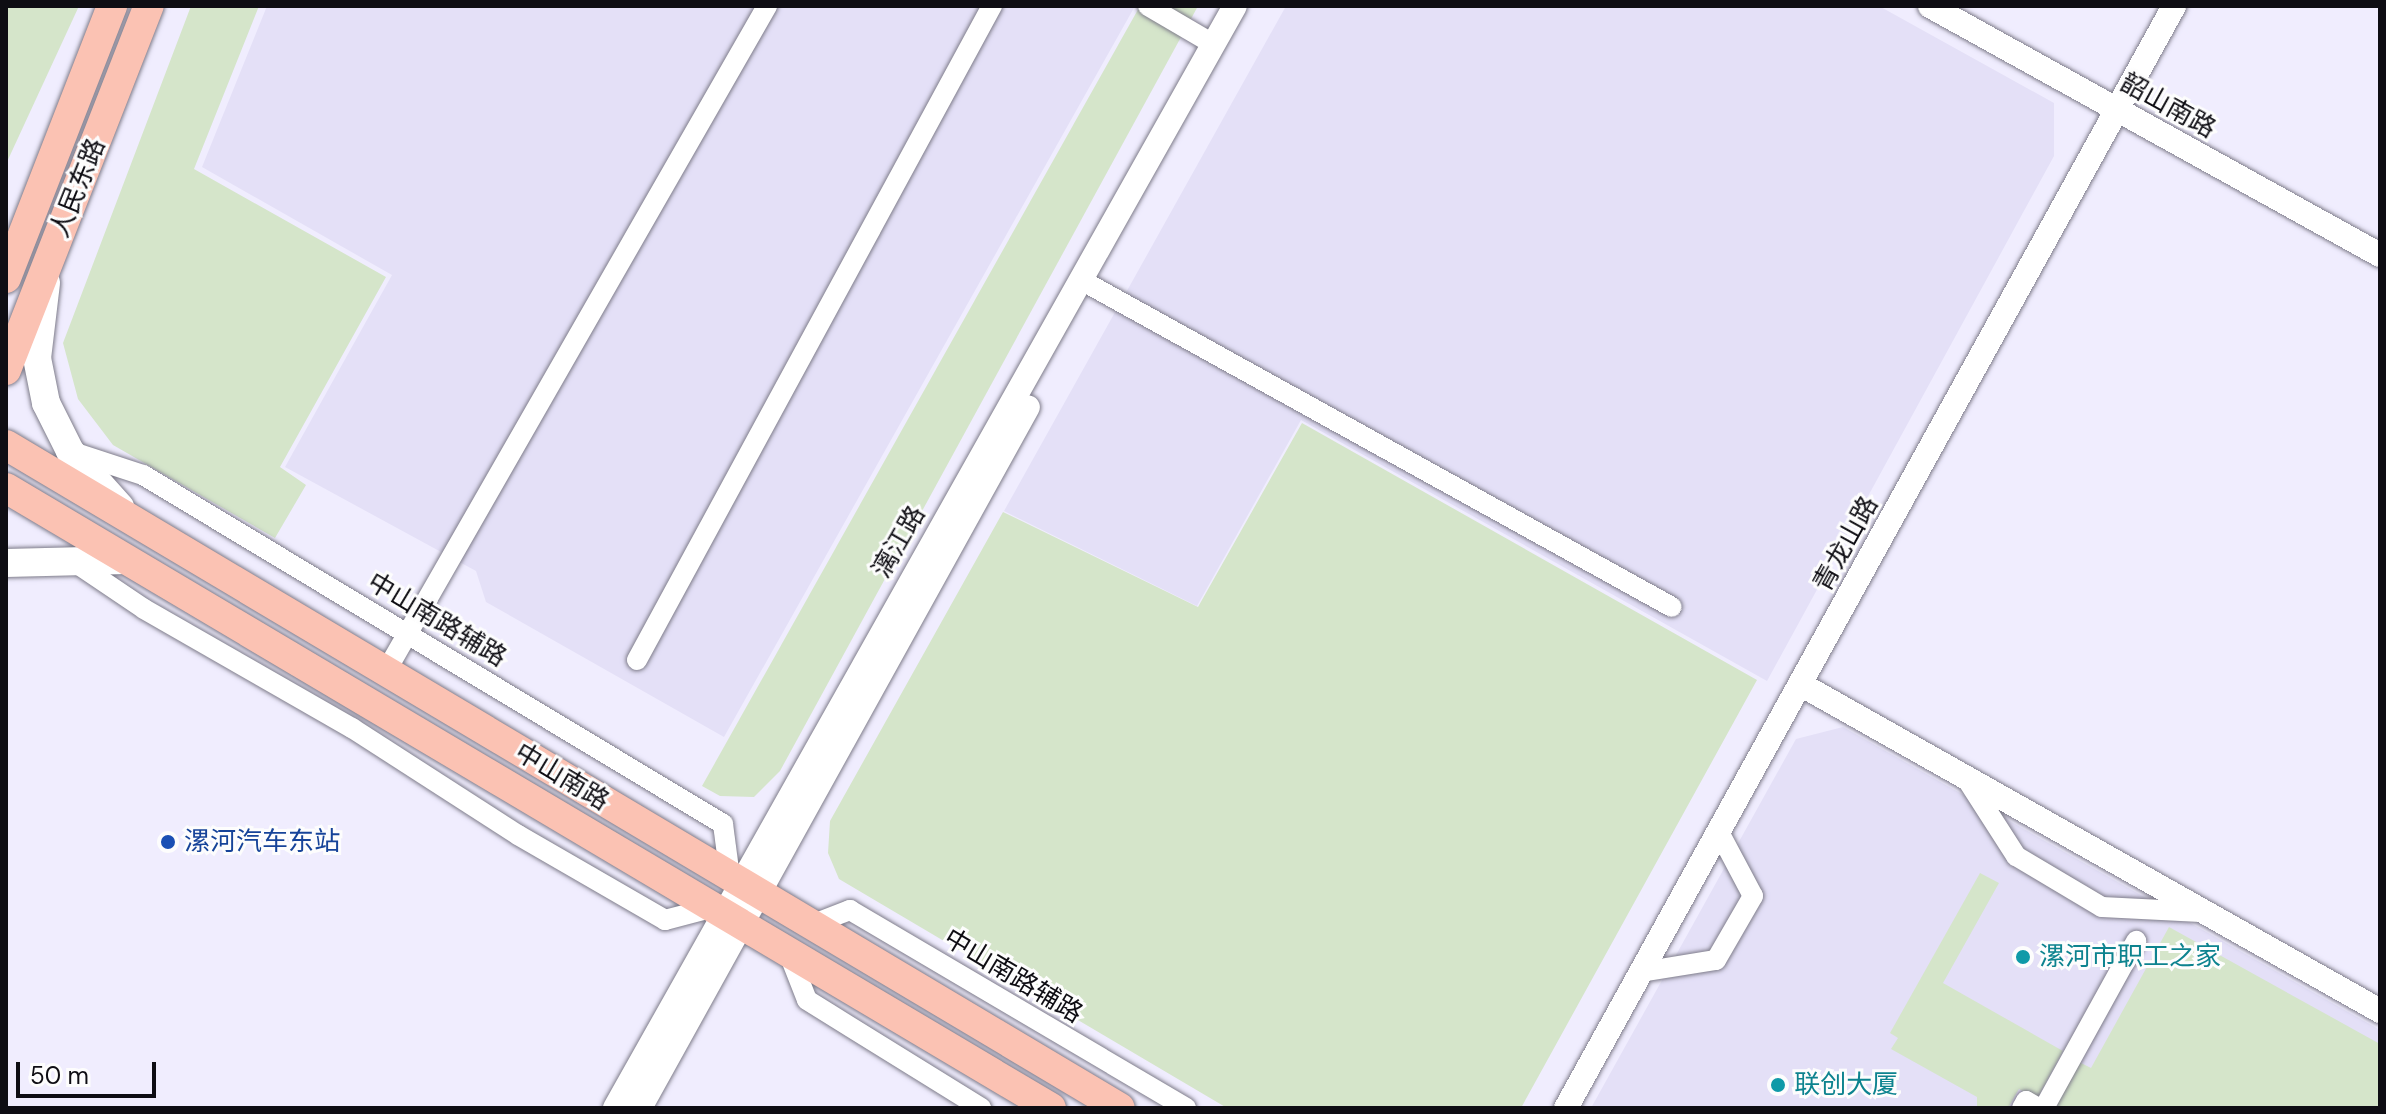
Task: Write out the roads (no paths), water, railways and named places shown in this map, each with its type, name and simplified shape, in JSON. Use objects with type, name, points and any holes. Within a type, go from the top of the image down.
[{"type":"main road","name":"人民东路","points":[[6,278],[12,252],[112,6]]},
{"type":"main road","name":"人民东路","points":[[6,370],[149,6]]},
{"type":"main road","points":[[48,264],[37,358],[46,403],[70,451],[144,530]]},
{"type":"main road","name":"中山南路","points":[[6,445],[144,530],[1120,1108]]},
{"type":"main road","name":"中山南路","points":[[6,488],[126,560],[360,716],[724,916],[1051,1108]]},
{"type":"main road","points":[[6,563],[126,560]]},
{"type":"main road","points":[[360,716],[385,673]]},
{"type":"street","points":[[385,673],[767,6]]},
{"type":"street","points":[[637,660],[992,6]]},
{"type":"street","points":[[1148,6],[1213,44]]},
{"type":"street","name":"漓江路","points":[[1087,283],[1235,6]]},
{"type":"street","name":"漓江路","points":[[615,1108],[1087,283],[1253,6]]},
{"type":"street","name":"韶山南路","points":[[1930,6],[2380,255]]},
{"type":"street","name":"青龙山路","points":[[1566,1108],[2174,6]]},
{"type":"street","points":[[1087,283],[1672,607]]},
{"type":"street","name":"中山南路辅路","points":[[70,451],[143,475],[409,632],[723,824],[742,884]]},
{"type":"street","points":[[70,559],[144,609],[360,716]]},
{"type":"street","points":[[1800,684],[2380,1011]]},
{"type":"street","points":[[1965,776],[2016,856],[2102,907],[2201,912]]},
{"type":"street","points":[[1641,972],[1716,960],[1753,896],[1719,832]]},
{"type":"street","name":"中山南路辅路","points":[[811,925],[850,910],[1186,1108]]},
{"type":"street","name":"漓江路","points":[[640,1108],[724,916]]},
{"type":"street","points":[[2022,1108],[2026,1101],[2041,1108],[2136,941]]},
{"type":"street","points":[[789,954],[807,1000],[981,1108]]},
{"type":"place","name":"漯河汽车东站","points":[[168,842]]},
{"type":"place","name":"漯河市职工之家","points":[[2023,957]]},
{"type":"place","name":"联创大厦","points":[[1778,1085]]}]
